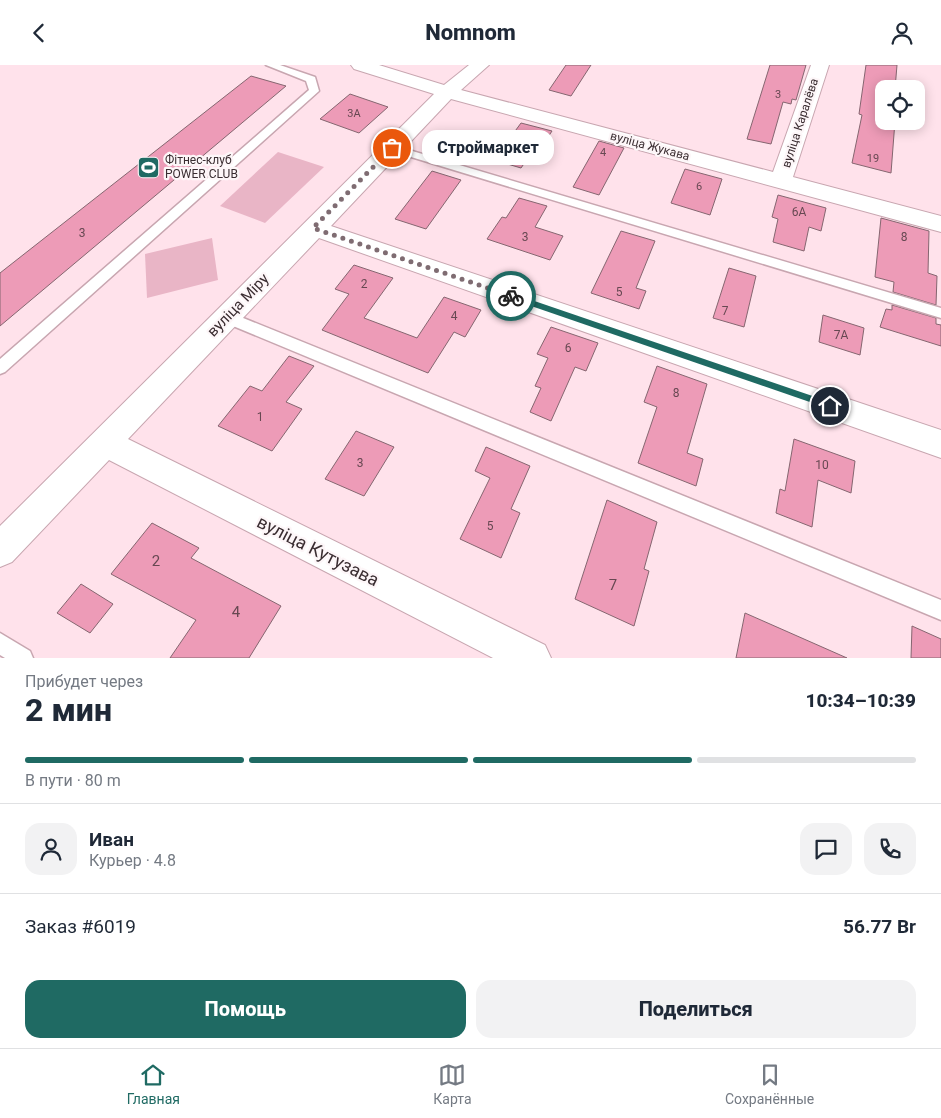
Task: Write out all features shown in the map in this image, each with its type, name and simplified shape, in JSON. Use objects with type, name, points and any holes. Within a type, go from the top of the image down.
[{"type":"street","name":"вуліца Жукава","points":[[360,65],[447,92],[941,224]]},
{"type":"street","name":"вуліца Міру","points":[[4,539],[105,443],[447,92],[480,65]]},
{"type":"street","name":"вуліца Каралёва","points":[[782,181],[820,65]]},
{"type":"street","points":[[313,228],[941,444]]},
{"type":"street","name":"вуліца Кутузава","points":[[105,443],[532,658]]},
{"type":"lane","points":[[0,368],[314,91],[311,79],[270,65]]},
{"type":"lane","points":[[392,148],[941,313]]},
{"type":"lane","points":[[226,317],[941,610]]},
{"type":"lane","points":[[0,643],[23,658]]},
{"type":"shaded area","points":[[278,152],[324,167],[265,223],[220,206]]},
{"type":"shaded area","points":[[212,238],[218,280],[147,298],[145,254]]},
{"type":"building","points":[[566,65],[591,65],[571,96],[549,90]]},
{"type":"building","points":[[770,65],[806,65],[796,100],[792,99],[791,104],[783,102],[771,144],[747,139]]},
{"type":"building","points":[[866,65],[897,65],[896,80],[875,80],[875,130],[894,130],[891,173],[852,163],[862,115],[859,114]]},
{"type":"building","points":[[251,76],[286,86],[0,326],[0,273]]},
{"type":"building","points":[[350,94],[388,107],[359,133],[320,119]]},
{"type":"building","points":[[521,123],[552,131],[540,149],[535,148],[521,168],[494,160]]},
{"type":"building","points":[[599,141],[624,148],[599,195],[573,187]]},
{"type":"building","points":[[685,169],[722,179],[710,215],[671,203]]},
{"type":"building","points":[[432,171],[461,180],[426,229],[395,219]]},
{"type":"building","points":[[778,195],[826,208],[821,231],[809,227],[804,251],[773,242],[778,219],[772,217]]},
{"type":"building","points":[[519,198],[547,206],[535,227],[563,236],[550,260],[487,239],[502,217],[506,218]]},
{"type":"building","points":[[881,218],[929,231],[928,273],[937,276],[936,305],[893,292],[894,282],[875,277]]},
{"type":"building","points":[[621,231],[655,241],[636,288],[646,291],[639,309],[591,293]]},
{"type":"building","points":[[354,265],[393,278],[364,318],[417,338],[444,297],[481,310],[465,337],[454,332],[428,373],[322,330],[349,294],[335,289]]},
{"type":"building","points":[[729,268],[756,276],[744,327],[713,318]]},
{"type":"building","points":[[892,305],[936,318],[936,324],[941,325],[941,346],[880,327],[886,309],[892,310]]},
{"type":"building","points":[[823,315],[864,328],[860,355],[819,342]]},
{"type":"building","points":[[551,327],[598,343],[586,371],[575,367],[551,421],[530,412],[541,388],[535,386],[548,358],[537,354]]},
{"type":"building","points":[[289,356],[314,366],[286,402],[302,409],[272,451],[218,426],[250,386],[262,391]]},
{"type":"building","points":[[657,366],[707,384],[687,453],[703,459],[696,486],[638,463],[657,407],[644,402]]},
{"type":"building","points":[[356,431],[394,447],[364,496],[325,479]]},
{"type":"building","points":[[794,439],[855,461],[851,493],[818,480],[812,527],[776,513],[780,489],[785,491]]},
{"type":"building","points":[[486,447],[530,466],[511,509],[520,513],[501,558],[460,539],[490,478],[475,471]]},
{"type":"building","points":[[607,500],[657,522],[644,569],[649,571],[634,626],[575,599]]},
{"type":"building","points":[[152,523],[199,548],[191,558],[281,606],[249,658],[170,658],[196,620],[111,574]]},
{"type":"building","points":[[81,584],[113,604],[90,633],[57,613]]},
{"type":"building","points":[[745,613],[847,658],[736,658]]},
{"type":"building","points":[[912,626],[941,639],[941,658],[911,658]]},
{"type":"way so far","points":[[392,148],[313,228],[511,296]]},
{"type":"place","name":"Строймаркет","points":[[392,148]]},
{"type":"place","name":"Фітнес-клуб POWER CLUB","points":[[149,167]]},
{"type":"route","points":[[511,296],[830,406]]}]
